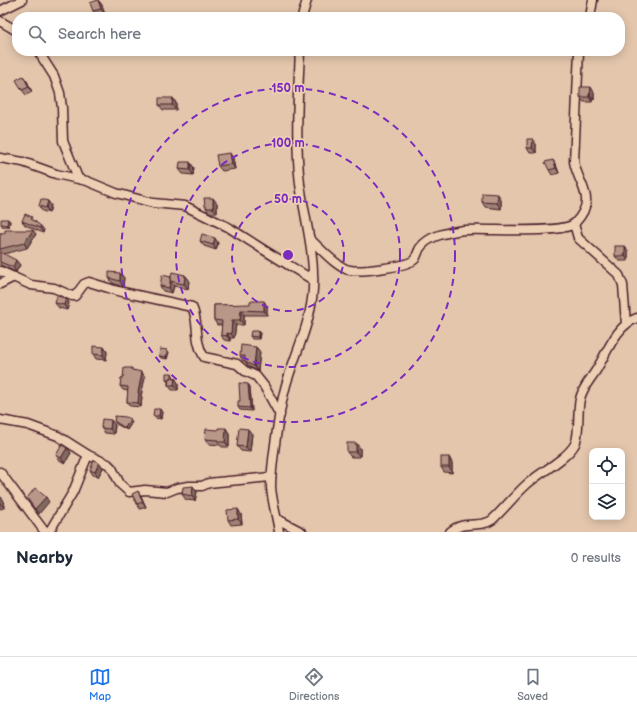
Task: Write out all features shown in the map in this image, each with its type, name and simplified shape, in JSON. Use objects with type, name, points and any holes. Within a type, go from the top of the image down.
[{"type":"street","points":[[0,11],[22,0]]},
{"type":"street","points":[[303,12],[307,0]]},
{"type":"street","points":[[591,12],[592,0]]},
{"type":"street","points":[[0,21],[12,28]]},
{"type":"street","points":[[41,56],[54,76],[60,93],[63,140],[78,178]]},
{"type":"street","points":[[279,532],[271,487],[276,438],[286,384],[310,311],[313,280],[310,238],[300,184],[298,153],[300,56]]},
{"type":"street","points":[[310,238],[335,262],[350,270],[393,267],[408,264],[415,259],[420,248],[426,241],[452,232],[474,229],[543,230],[565,227],[574,224],[585,209],[586,201],[586,192],[575,168],[574,154],[579,56]]},
{"type":"street","points":[[0,158],[24,162],[52,173],[87,180],[116,193],[153,203],[185,206],[228,227],[313,280]]},
{"type":"street","points":[[574,224],[578,238],[619,275],[623,285],[626,324]]},
{"type":"street","points":[[0,271],[30,285],[54,288],[72,296],[75,296],[84,284],[89,282],[118,291],[192,307],[194,312],[196,338],[200,351],[204,357],[237,364],[256,376],[264,386],[280,415]]},
{"type":"street","points":[[0,284],[14,277]]},
{"type":"street","points":[[450,532],[462,525],[482,524],[492,520],[526,485],[562,458],[575,445],[577,439],[578,412],[582,391],[597,369],[617,334],[626,324],[636,318]]},
{"type":"street","points":[[0,420],[28,425],[58,436],[88,455],[108,464],[112,468],[120,484],[129,492],[145,490],[167,492],[176,488],[202,486],[214,482],[272,477]]},
{"type":"street","points":[[49,532],[73,492],[88,455]]},
{"type":"street","points":[[0,472],[4,483],[45,532]]},
{"type":"street","points":[[277,519],[302,532]]},
{"type":"building","points":[[98,0],[101,9],[93,11],[90,3]]},
{"type":"building","points":[[23,76],[29,87],[22,90],[16,80]]},
{"type":"building","points":[[580,87],[591,87],[589,97],[580,97]]},
{"type":"building","points":[[159,98],[173,98],[172,105],[159,105]]},
{"type":"building","points":[[527,139],[533,139],[532,148],[527,148]]},
{"type":"building","points":[[230,153],[232,164],[218,166],[216,155]]},
{"type":"building","points":[[553,160],[556,168],[549,170],[545,162]]},
{"type":"building","points":[[180,162],[190,162],[190,170],[179,169]]},
{"type":"building","points":[[482,193],[498,194],[497,203],[482,202]]},
{"type":"building","points":[[204,198],[213,198],[213,208],[208,208],[205,206]]},
{"type":"building","points":[[41,199],[48,201],[46,208],[39,206]]},
{"type":"building","points":[[25,214],[32,217],[31,219],[41,226],[40,228],[22,221]]},
{"type":"building","points":[[1,219],[8,219],[7,225],[1,224]]},
{"type":"building","points":[[5,230],[33,230],[24,243],[0,249],[0,233],[5,233]]},
{"type":"building","points":[[202,234],[215,238],[213,245],[200,241]]},
{"type":"building","points":[[615,246],[625,246],[625,256],[615,256]]},
{"type":"building","points":[[0,252],[16,260],[13,267],[0,262]]},
{"type":"building","points":[[109,272],[120,273],[120,281],[109,278]]},
{"type":"building","points":[[172,272],[185,275],[184,284],[170,281],[169,288],[160,286],[162,275],[171,277]]},
{"type":"building","points":[[57,296],[66,298],[64,305],[55,303]]},
{"type":"building","points":[[250,301],[264,301],[264,311],[241,310],[240,320],[232,320],[231,334],[227,333],[227,336],[221,335],[222,321],[214,320],[214,305],[250,304]]},
{"type":"building","points":[[251,331],[258,331],[258,337],[250,336]]},
{"type":"building","points":[[241,345],[256,347],[254,366],[245,362],[245,356],[240,356]]},
{"type":"building","points":[[93,346],[104,347],[103,355],[93,354]]},
{"type":"building","points":[[160,349],[167,350],[166,357],[159,356]]},
{"type":"building","points":[[124,368],[132,368],[132,370],[142,372],[138,393],[138,403],[127,402],[128,387],[120,386]]},
{"type":"building","points":[[166,373],[172,373],[172,378],[166,379]]},
{"type":"building","points":[[169,378],[175,378],[174,385],[168,385]]},
{"type":"building","points":[[239,383],[248,384],[250,408],[238,407],[238,401],[240,401]]},
{"type":"building","points":[[154,409],[160,409],[159,416],[153,416]]},
{"type":"building","points":[[115,416],[130,419],[125,428],[114,421]]},
{"type":"building","points":[[102,419],[111,420],[110,429],[101,428]]},
{"type":"building","points":[[218,428],[226,428],[225,442],[205,439],[206,429],[218,430]]},
{"type":"building","points":[[239,428],[248,429],[246,447],[237,446]]},
{"type":"building","points":[[347,443],[356,443],[356,452],[347,452]]},
{"type":"building","points":[[62,445],[67,448],[61,458],[56,455]]},
{"type":"building","points":[[441,457],[449,457],[449,467],[441,467]]},
{"type":"building","points":[[94,460],[99,463],[95,472],[90,470]]},
{"type":"building","points":[[193,486],[192,496],[182,494],[183,487]]},
{"type":"building","points":[[35,488],[46,497],[35,509],[27,498]]},
{"type":"building","points":[[138,491],[143,502],[137,504],[132,494]]},
{"type":"building","points":[[238,509],[238,519],[228,520],[227,510]]}]
